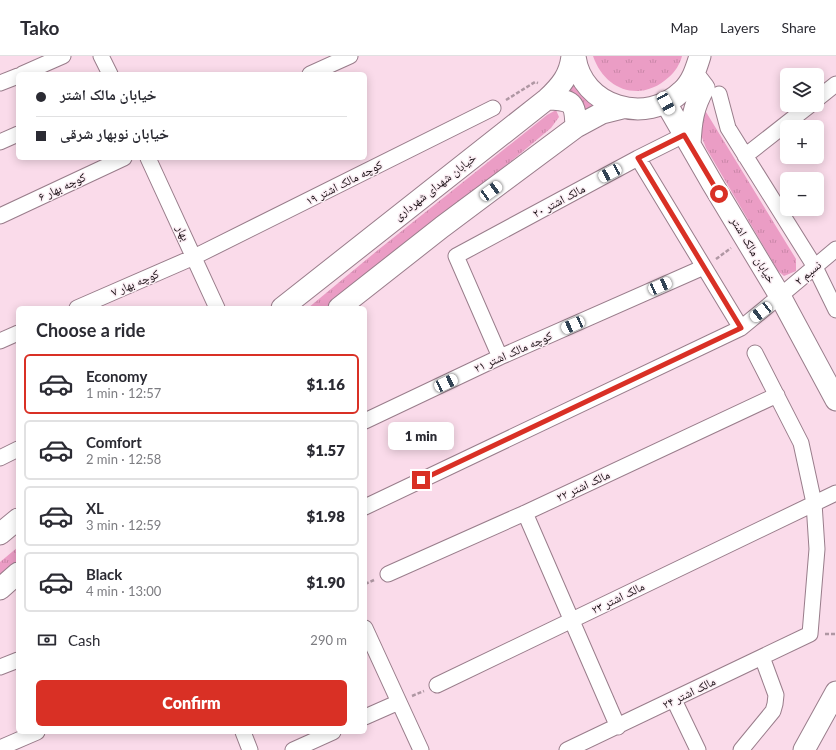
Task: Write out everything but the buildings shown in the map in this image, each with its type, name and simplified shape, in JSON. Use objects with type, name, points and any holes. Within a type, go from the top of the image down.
[{"type":"main road","name":"خیابان شهدای شهرداری","points":[[285,306],[547,99],[560,87],[568,75],[573,56]]},
{"type":"main road","points":[[573,56],[585,84],[602,99],[622,108]]},
{"type":"main road","points":[[342,306],[576,127],[602,113],[622,108],[644,109],[666,103],[682,91],[697,66]]},
{"type":"main road","points":[[687,140],[691,119],[697,100],[704,88],[697,66]]},
{"type":"main road","points":[[547,99],[563,99],[571,104],[575,112],[576,127]]},
{"type":"main road","name":"خیابان مالک اشتر","points":[[666,103],[780,296],[836,398]]},
{"type":"main road","points":[[0,534],[16,521]]},
{"type":"main road","points":[[0,589],[16,575]]},
{"type":"main road","points":[[804,750],[836,692]]},
{"type":"street","points":[[27,72],[63,56]]},
{"type":"street","points":[[101,56],[109,72]]},
{"type":"street","points":[[313,72],[329,60],[350,56]]},
{"type":"street","points":[[0,83],[16,77]]},
{"type":"street","points":[[824,93],[836,84]]},
{"type":"street","points":[[719,94],[728,128],[815,267],[836,310]]},
{"type":"street","name":"کوچه مالک اشتر ۱۹","points":[[194,258],[493,108]]},
{"type":"street","points":[[745,156],[801,112]]},
{"type":"street","points":[[0,142],[16,135]]},
{"type":"street","name":"مالک اشتر ۲۰","points":[[500,357],[456,256],[638,158],[687,140]]},
{"type":"street","points":[[638,158],[741,328]]},
{"type":"street","name":"کوچه بهار ۶","points":[[0,216],[120,160]]},
{"type":"street","name":"بهار","points":[[149,160],[216,306]]},
{"type":"street","name":"نسیم ۲","points":[[367,506],[741,328],[836,249]]},
{"type":"street","name":"کوچه بهار ۷","points":[[82,306],[194,258]]},
{"type":"street","name":"کوچه مالک اشتر ۲۱","points":[[367,420],[500,357],[704,267]]},
{"type":"street","points":[[0,341],[16,334]]},
{"type":"street","points":[[755,352],[800,443],[814,504]]},
{"type":"street","name":"مالک اشتر ۲۲","points":[[388,574],[525,513],[777,395]]},
{"type":"street","points":[[0,458],[16,450]]},
{"type":"street","name":"مالک اشتر ۲۳","points":[[437,685],[836,493]]},
{"type":"street","name":"مالک اشتر ۲۴","points":[[567,750],[618,727],[810,634],[817,549],[814,504]]},
{"type":"street","points":[[525,513],[618,727]]},
{"type":"street","points":[[367,632],[421,750]]},
{"type":"street","points":[[741,750],[773,711],[775,704],[776,695],[762,658]]},
{"type":"street","points":[[0,667],[16,661]]},
{"type":"street","points":[[674,700],[698,750]]},
{"type":"street","points":[[367,716],[399,702]]},
{"type":"street","points":[[0,748],[32,734]]},
{"type":"street","points":[[244,734],[250,750]]},
{"type":"street","points":[[293,750],[328,734]]},
{"type":"path","points":[[704,267],[745,238]]},
{"type":"path","points":[[399,702],[437,685]]},
{"type":"green space","points":[[593,56],[682,56],[677,68],[669,77],[658,85],[647,90],[636,91],[615,85],[606,78]]},
{"type":"green space","points":[[573,81],[596,109],[584,111],[580,99],[566,89]]},
{"type":"green space","points":[[556,110],[559,117],[551,128],[515,158],[329,306],[310,306],[378,250],[547,115]]},
{"type":"green space","points":[[706,112],[796,259],[796,271],[784,276],[778,271],[706,148],[696,122],[698,113]]},
{"type":"green space","points":[[16,549],[16,566],[0,579],[0,562]]},
{"type":"route","points":[[421,480],[741,328],[638,158],[684,135],[719,194]]}]
